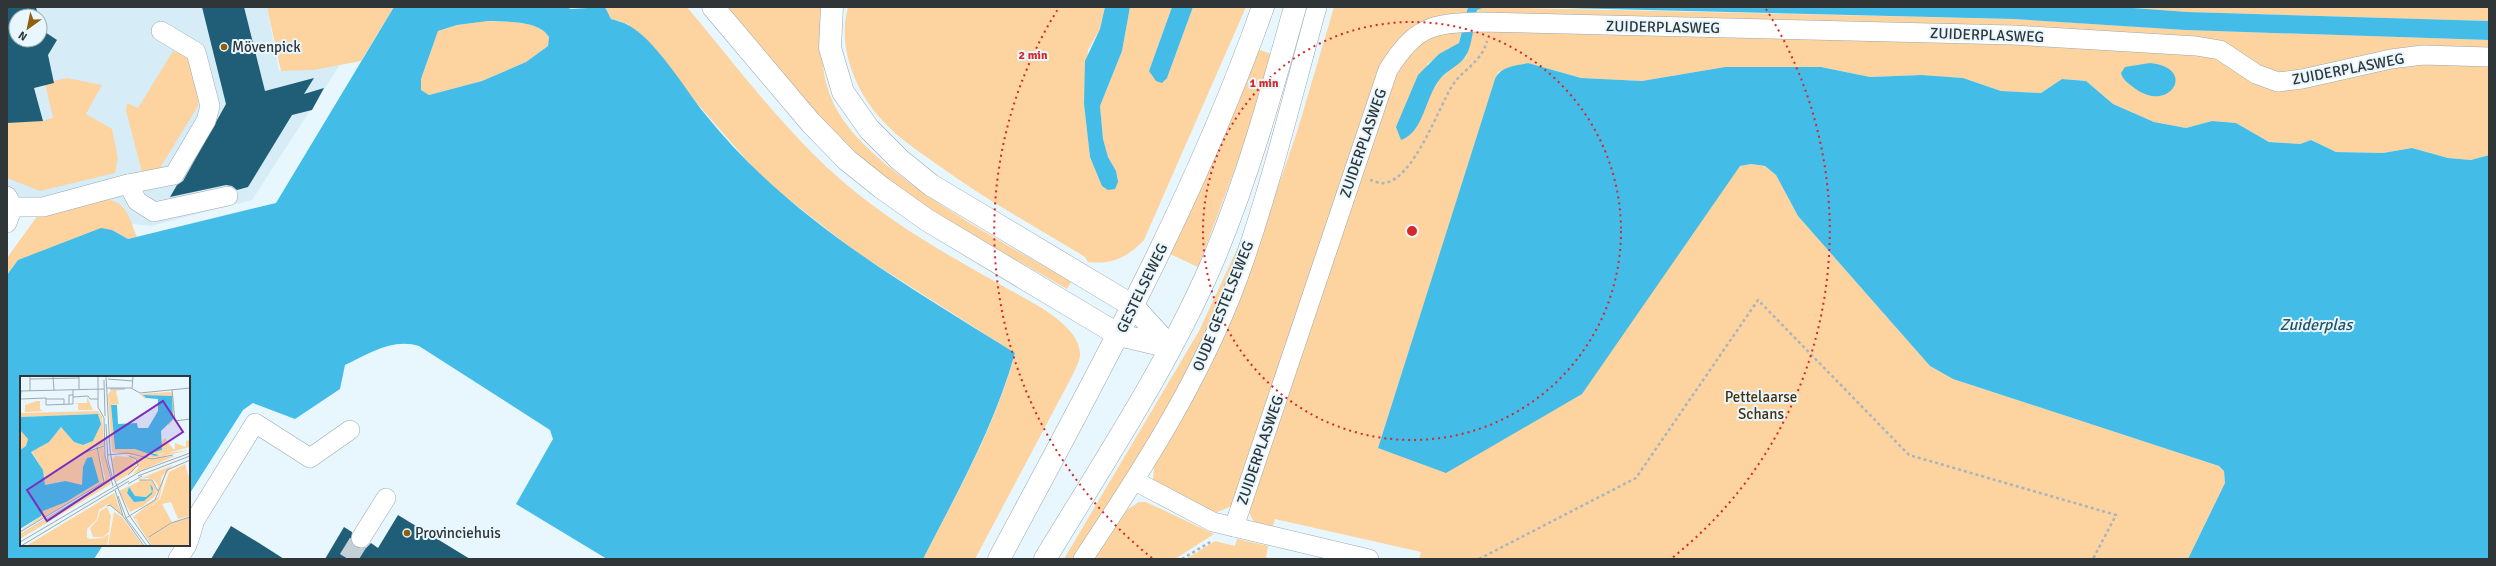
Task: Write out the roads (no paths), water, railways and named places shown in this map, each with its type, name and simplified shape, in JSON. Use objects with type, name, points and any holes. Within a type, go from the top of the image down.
[{"type":"main road","points":[[713,7],[811,123],[847,160],[882,188],[927,220],[1119,335],[1170,347]]},
{"type":"main road","points":[[832,7],[830,48],[843,92],[869,129],[900,160],[931,185],[1133,306],[1170,347]]},
{"type":"main road","name":"GESTELSEWEG","points":[[999,559],[1119,335],[1133,306],[1200,165],[1246,53],[1263,7]]},
{"type":"main road","points":[[1045,559],[1134,413],[1170,347],[1211,264],[1251,159],[1295,7]]},
{"type":"street","name":"OUDE GESTELSEWEG","points":[[1083,559],[1135,481],[1177,411],[1205,354],[1238,279],[1259,214],[1317,7]]},
{"type":"street","name":"ZUIDERPLASWEG","points":[[1234,527],[1388,70],[1400,51],[1415,36],[1435,25],[1487,22],[2013,35],[2196,46],[2220,50],[2256,74],[2278,82],[2302,80],[2391,59],[2423,55],[2489,57]]},
{"type":"street","points":[[9,209],[43,207],[128,184],[174,174],[206,121],[210,106],[196,52],[161,31]]},
{"type":"street","points":[[128,184],[136,201],[154,212],[228,196]]},
{"type":"street","points":[[190,537],[195,520],[255,423],[310,458],[350,430]]},
{"type":"street","points":[[1135,481],[1213,522],[1368,559]]},
{"type":"street","points":[[361,538],[386,498]]},
{"type":"street","points":[[178,559],[186,546]]},
{"type":"water","points":[[394,7],[566,7],[571,9],[605,7],[611,19],[628,25],[649,42],[669,65],[705,114],[738,151],[773,185],[810,217],[890,274],[1015,353],[1007,380],[986,432],[962,484],[923,559],[607,559],[516,504],[553,439],[550,430],[419,346],[399,344],[381,348],[345,365],[340,389],[295,419],[253,403],[243,410],[190,493],[190,376],[20,376],[20,546],[102,546],[94,559],[7,559],[7,275],[18,260],[101,228],[112,230],[128,239],[276,203]],"holes":[[[488,21],[513,22],[538,27],[544,31],[549,37],[548,46],[526,62],[482,81],[429,95],[421,90],[421,79],[438,31],[457,25]]]},
{"type":"water","points":[[1105,7],[1130,7],[1122,51],[1100,106],[1103,139],[1108,157],[1116,171],[1118,182],[1115,189],[1108,190],[1102,186],[1090,157],[1084,104],[1085,61],[1100,29]]},
{"type":"water","points":[[1172,7],[1193,7],[1167,78],[1162,83],[1156,81],[1149,71]]},
{"type":"water","points":[[1468,7],[1485,7],[1477,10],[1468,52],[1456,66],[1440,79],[1435,86],[1415,130],[1409,136],[1401,140],[1396,127],[1418,75],[1439,54],[1459,43]]},
{"type":"water","points":[[1519,7],[2119,7],[2188,12],[2489,21],[2489,40],[2185,30],[2013,19]]},
{"type":"water","name":"Zuiderplas","points":[[1528,63],[1581,78],[1642,81],[1725,67],[1821,67],[1870,77],[1922,75],[1963,78],[2001,91],[2041,93],[2062,79],[2086,81],[2113,104],[2154,122],[2186,128],[2212,121],[2236,123],[2269,142],[2300,144],[2311,140],[2336,152],[2383,153],[2412,148],[2448,158],[2471,160],[2489,155],[2489,559],[2188,559],[2225,483],[2224,471],[2219,466],[1953,379],[1930,366],[1798,216],[1776,175],[1765,166],[1751,164],[1740,166],[1582,394],[1446,473],[1378,448],[1495,79],[1501,71],[1505,69]]},
{"type":"water","points":[[2150,63],[2165,67],[2173,73],[2176,80],[2173,88],[2167,93],[2158,96],[2146,94],[2129,84],[2121,73],[2125,67]]},
{"type":"tunnel","points":[[348,559],[361,538]]},
{"type":"place","name":"Mövenpick","points":[[224,47]]},
{"type":"place","name":"Provinciehuis","points":[[407,533]]},
{"type":"park label","name":"Pettelaarse Schans","points":[[1761,406]]}]
